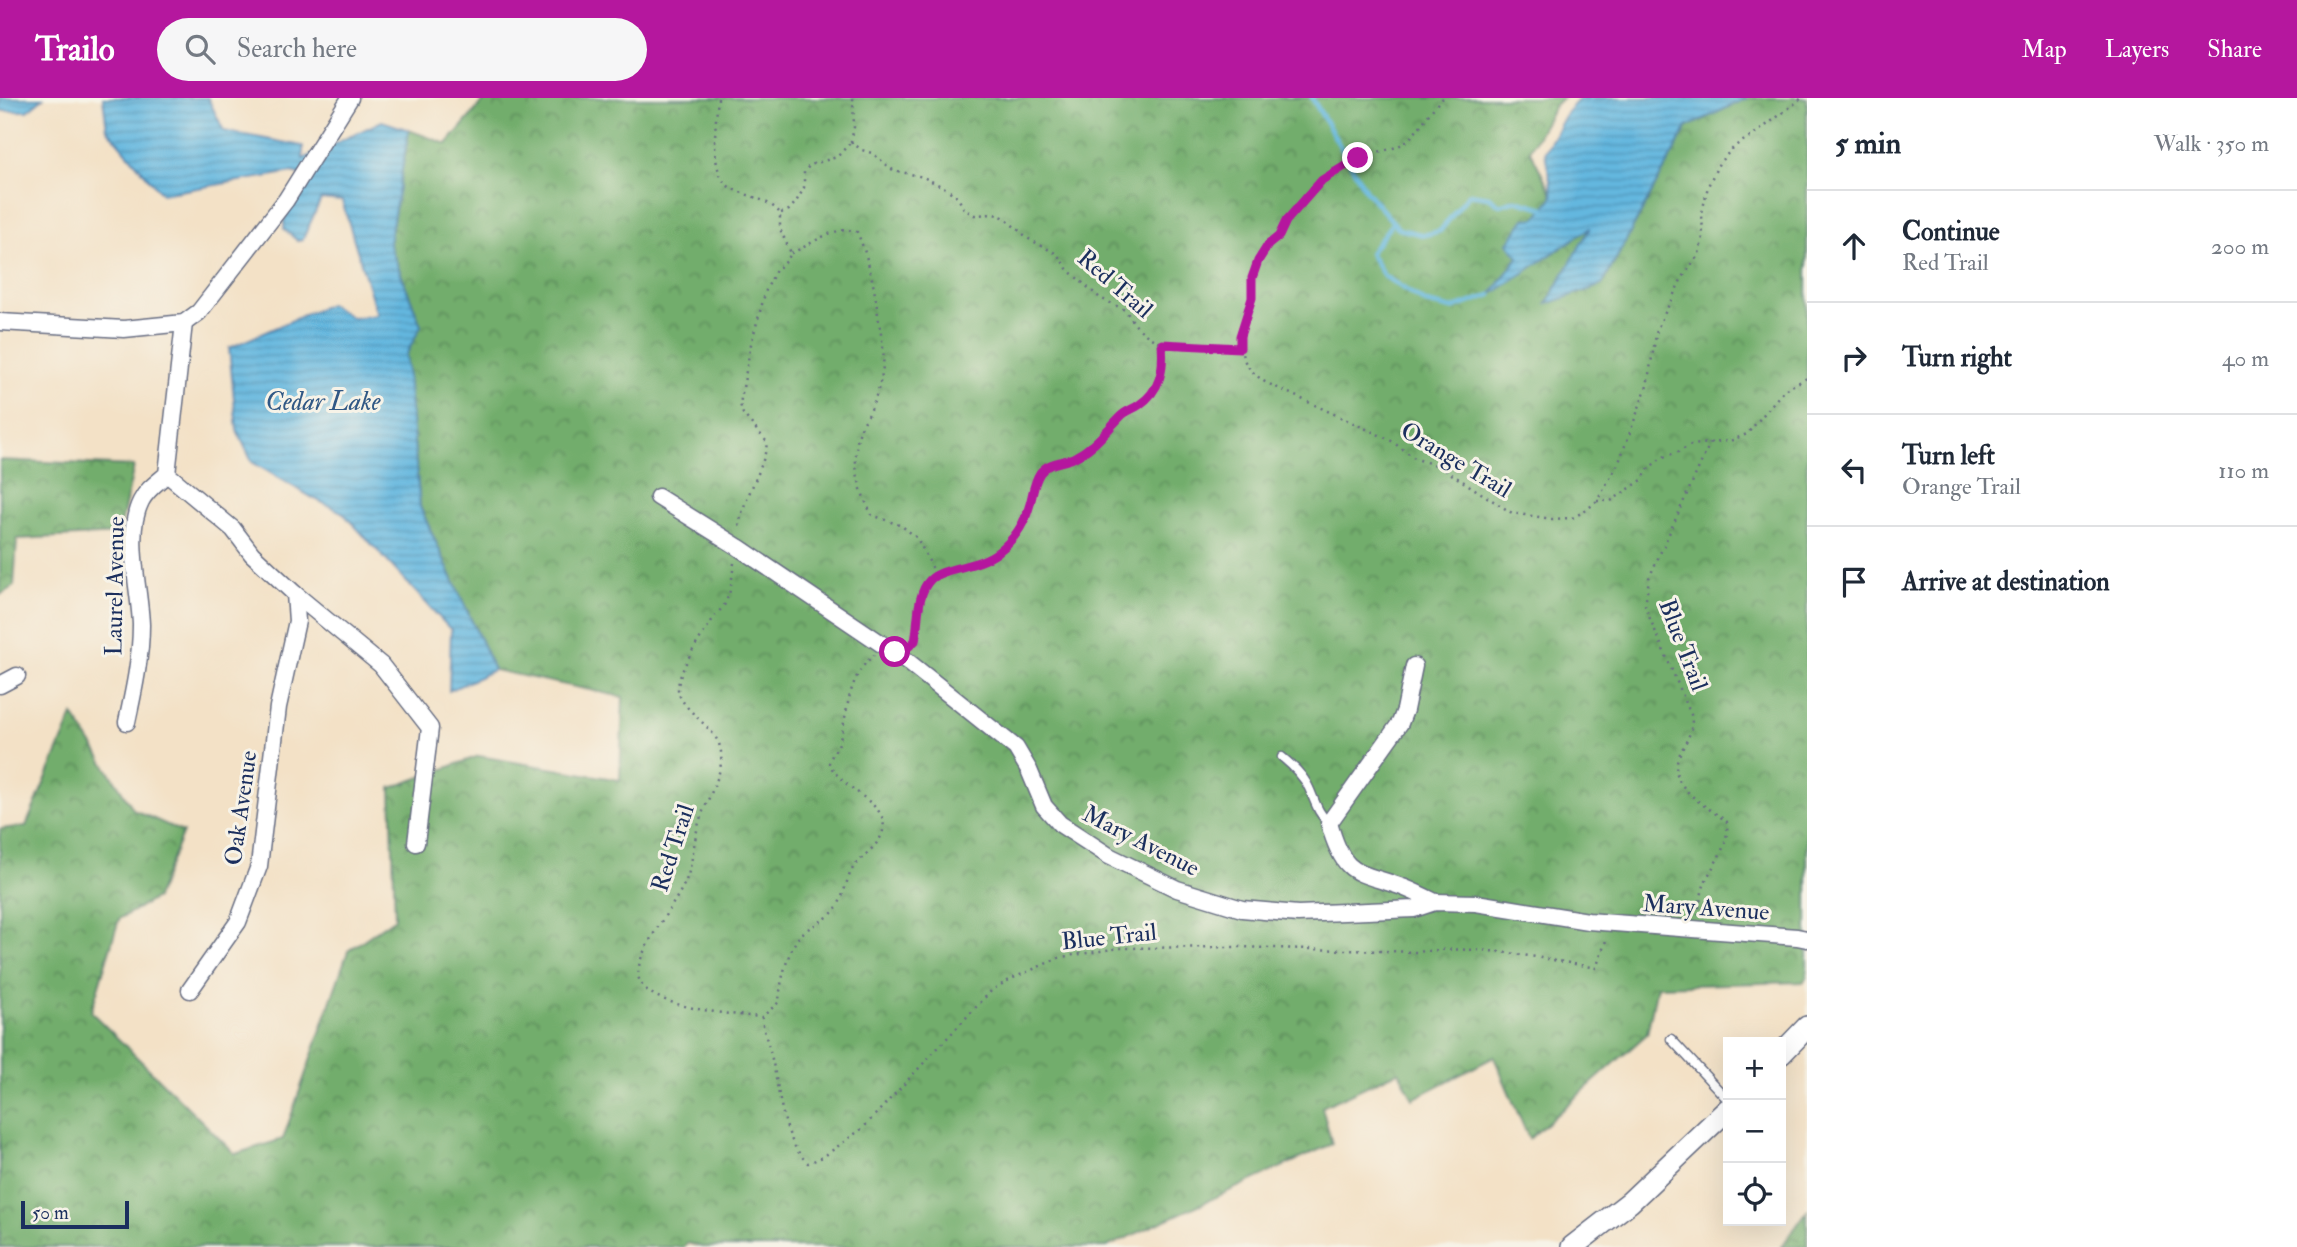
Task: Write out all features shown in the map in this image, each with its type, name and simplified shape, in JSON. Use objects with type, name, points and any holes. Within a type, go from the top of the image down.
[{"type":"street","points":[[0,322],[124,330],[184,323],[199,312],[298,182],[351,98]]},
{"type":"street","points":[[184,323],[168,468],[233,529],[252,554],[295,594],[381,665],[430,728],[416,843]]},
{"type":"street","name":"Laurel Avenue","points":[[127,722],[141,625],[134,539],[136,521],[140,503],[168,468]]},
{"type":"street","name":"Mary Avenue","points":[[658,497],[895,652],[1016,748],[1029,770],[1044,806],[1060,824],[1110,856],[1177,889],[1242,909],[1298,914],[1414,909],[1435,902],[1476,903],[1588,921],[1807,939]]},
{"type":"street","name":"Oak Avenue","points":[[190,990],[238,922],[258,866],[279,700],[297,621],[295,594]]},
{"type":"street","points":[[1414,666],[1400,723],[1329,823],[1335,844],[1348,866],[1366,877],[1406,888],[1435,902]]},
{"type":"street","points":[[0,685],[17,676]]},
{"type":"street","points":[[1786,1049],[1807,1027]]},
{"type":"street","points":[[1572,1247],[1630,1202],[1723,1114]]},
{"type":"lane","points":[[1282,757],[1294,767],[1307,785],[1321,817],[1329,823]]},
{"type":"lane","points":[[1671,1039],[1723,1095]]},
{"type":"path","points":[[718,98],[716,161],[724,182],[773,205],[780,214],[780,229],[791,253],[839,230],[857,232],[877,297],[884,364],[879,387],[860,431],[857,449],[857,470],[863,498],[872,515],[902,526],[917,538],[936,575],[929,580],[922,595],[915,641],[905,650],[873,655],[854,680],[838,746],[829,763],[834,775],[877,810],[883,820],[883,834],[852,870],[840,903],[830,916],[802,932],[794,944],[779,990],[779,1002],[762,1017]]},
{"type":"path","points":[[780,214],[789,210],[796,202],[804,188],[804,173],[810,165],[837,157],[851,142],[854,127],[853,98]]},
{"type":"path","points":[[1162,344],[1240,348],[1240,336],[1252,298],[1252,278],[1258,261],[1268,245],[1279,236],[1286,221],[1322,180],[1373,151],[1389,151],[1405,142],[1423,124],[1433,106],[1443,98]]},
{"type":"path","name":"Orange Trail","points":[[1240,348],[1244,362],[1252,373],[1265,382],[1390,440],[1416,459],[1439,466],[1512,513],[1552,519],[1572,518],[1597,500],[1619,462],[1647,386],[1650,360],[1661,321],[1681,280],[1699,254],[1703,237],[1702,213],[1708,186],[1719,163],[1735,146],[1802,98]]},
{"type":"path","name":"Red Trail","points":[[851,142],[872,153],[893,170],[923,177],[947,189],[958,198],[964,209],[974,215],[994,214],[1003,217],[1029,239],[1057,254],[1068,270],[1100,298],[1125,310],[1137,327],[1162,344],[1164,363],[1155,390],[1125,413],[1094,446],[1071,459],[1049,465],[1041,472],[1034,486],[1028,512],[1011,541],[981,563],[936,575]]},
{"type":"path","name":"Red Trail","points":[[762,1017],[709,1011],[660,999],[646,990],[639,979],[639,961],[678,898],[687,878],[698,825],[720,766],[720,747],[712,733],[681,699],[678,690],[680,677],[688,661],[727,601],[738,547],[739,524],[750,490],[766,455],[767,442],[743,414],[740,404],[746,368],[766,290],[776,270],[787,261],[791,253]]},
{"type":"path","points":[[1597,500],[1611,501],[1642,480],[1649,468],[1663,457],[1678,453],[1691,445],[1730,441],[1747,434],[1784,390],[1807,377]]},
{"type":"path","name":"Blue Trail","points":[[1697,930],[1706,878],[1723,849],[1728,833],[1727,822],[1704,807],[1679,782],[1675,767],[1692,729],[1692,717],[1645,607],[1645,592],[1648,578],[1710,443]]},
{"type":"path","name":"Blue Trail","points":[[762,1017],[785,1125],[801,1157],[808,1163],[823,1157],[863,1128],[992,990],[1061,957],[1120,948],[1237,947],[1418,952],[1444,948],[1484,949],[1595,968],[1607,938],[1618,924]]},
{"type":"green space","points":[[486,98],[1563,98],[1555,105],[1530,150],[1553,196],[1518,257],[1493,293],[1592,227],[1547,303],[1602,285],[1687,127],[1747,98],[1807,98],[1807,977],[1803,982],[1657,986],[1647,1034],[1529,1139],[1494,1057],[1413,1099],[1399,1071],[1322,1107],[1332,1144],[1107,1247],[702,1247],[687,1243],[684,1247],[0,1247],[0,829],[26,826],[73,715],[134,810],[183,832],[156,898],[119,919],[91,1012],[235,1154],[283,1139],[348,951],[395,918],[391,788],[479,756],[620,780],[623,697],[494,670],[420,507],[406,355],[421,326],[389,243],[409,130],[447,144]]},
{"type":"green space","points":[[0,460],[134,466],[119,534],[17,539],[14,586],[0,595]]},
{"type":"green space","points":[[1807,1211],[1807,1247],[1780,1247],[1782,1246]]},
{"type":"water","points":[[0,98],[43,98],[27,111],[0,111]]},
{"type":"water","name":"Cedar Lake","points":[[103,98],[208,98],[224,131],[303,146],[303,159],[382,121],[409,130],[389,243],[421,326],[406,355],[420,507],[494,670],[449,691],[451,630],[342,512],[252,462],[237,430],[229,348],[329,304],[353,318],[377,315],[342,201],[321,199],[303,239],[298,241],[284,229],[285,220],[290,208],[306,187],[308,179],[293,172],[162,194],[107,129]]},
{"type":"water","points":[[1580,98],[1747,98],[1687,127],[1602,285],[1547,304],[1590,228],[1491,295],[1518,257],[1508,243],[1525,219],[1536,218],[1553,196],[1545,152],[1567,112]]},
{"type":"waterway","points":[[1312,98],[1366,191],[1399,229],[1424,235],[1440,231],[1469,194],[1489,197],[1500,205],[1515,200],[1544,208]]},
{"type":"waterway","points":[[1393,222],[1370,253],[1384,276],[1426,303],[1452,309],[1491,295]]},
{"type":"route","points":[[895,652],[905,650],[915,641],[922,595],[929,580],[942,572],[981,563],[997,554],[1021,527],[1041,472],[1049,465],[1071,459],[1094,446],[1116,421],[1155,390],[1164,363],[1162,344],[1240,348],[1240,336],[1252,298],[1252,278],[1258,261],[1268,245],[1279,236],[1286,221],[1322,180],[1358,158]]}]
